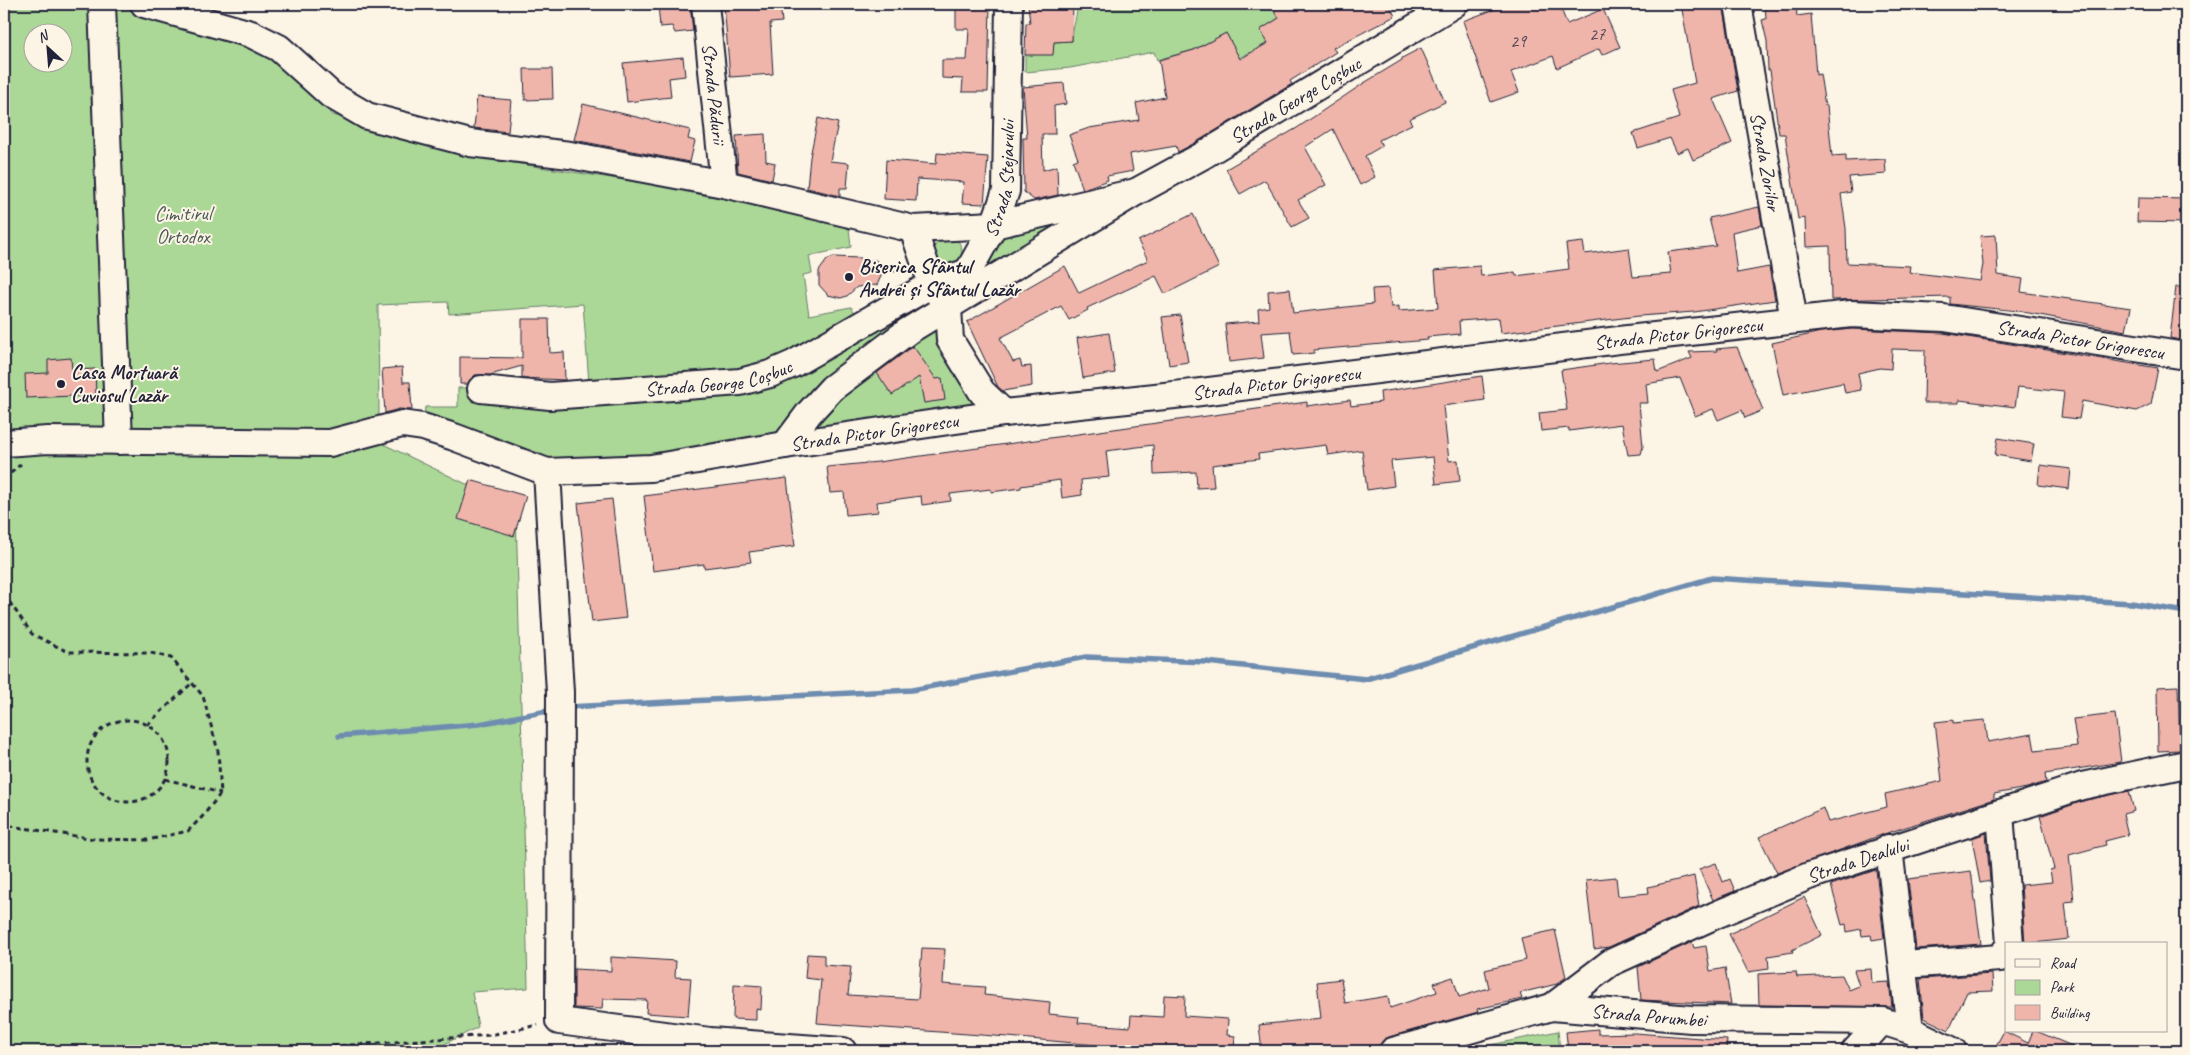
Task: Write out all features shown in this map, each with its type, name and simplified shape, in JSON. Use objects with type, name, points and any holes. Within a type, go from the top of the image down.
[{"type":"street","points":[[102,4],[119,441]]},
{"type":"street","name":"Strada George Coșbuc","points":[[144,4],[251,34],[280,48],[331,96],[367,116],[470,144],[570,154],[724,184],[913,229],[994,225],[1136,192]]},
{"type":"street","name":"Strada Pădurii","points":[[705,4],[724,184]]},
{"type":"street","name":"Strada Stejarului","points":[[948,308],[994,225],[1006,191],[1009,4]]},
{"type":"street","name":"Strada George Coșbuc","points":[[785,444],[809,413],[832,388],[908,331],[1136,192],[1202,156],[1454,4]]},
{"type":"street","name":"Strada Zorilor","points":[[1738,4],[1794,320]]},
{"type":"street","points":[[913,229],[932,284],[948,308],[950,340],[982,392],[1004,413]]},
{"type":"street","name":"Strada George Coșbuc","points":[[481,389],[550,396],[740,382],[770,374],[793,364],[932,284],[968,272]]},
{"type":"street","name":"Strada Pictor Grigorescu","points":[[4,443],[119,441],[330,443],[402,424],[423,427],[547,472],[651,468],[785,444],[1004,413],[1193,393],[1851,314],[1944,318],[2186,356]]},
{"type":"street","points":[[547,472],[560,692],[558,1020],[710,1046],[843,1051]]},
{"type":"street","name":"Strada Dealului","points":[[1552,1007],[1610,964],[1718,914],[1809,876],[2082,786],[2186,764]]},
{"type":"street","points":[[2000,813],[2010,942]]},
{"type":"street","points":[[1890,848],[1910,1030]]},
{"type":"street","points":[[1904,965],[2000,958],[2005,951]]},
{"type":"street","name":"Strada Porumbei","points":[[1393,1051],[1552,1007],[1692,1019],[1882,1021],[1910,1030],[1953,1051]]},
{"type":"street","points":[[1855,1051],[1882,1021]]},
{"type":"path","points":[[4,586],[8,600],[32,634],[68,652],[151,654],[171,658],[203,696],[218,751],[221,793],[188,831],[148,840],[95,838],[4,825]]},
{"type":"path","points":[[148,725],[192,683]]},
{"type":"path","points":[[119,721],[134,721],[148,725],[164,741],[169,766],[165,779],[148,797],[126,802],[108,798],[97,789],[88,772],[87,757],[92,740],[102,730],[119,721]]},
{"type":"path","points":[[165,779],[221,793]]},
{"type":"path","points":[[269,1051],[490,1035],[558,1020]]},
{"type":"green space","name":"Cimitirul Ortodox","points":[[4,4],[120,4],[256,46],[333,115],[514,163],[676,188],[849,228],[851,247],[809,256],[812,273],[803,275],[809,315],[851,307],[859,318],[774,367],[589,383],[583,304],[449,314],[448,302],[378,305],[379,411],[377,441],[516,508],[528,988],[472,992],[478,1027],[431,1051],[4,1051]]},
{"type":"green space","points":[[1077,4],[1270,4],[1279,18],[1260,30],[1268,43],[1239,58],[1226,33],[1193,50],[1157,60],[1154,52],[1070,68],[1025,72],[1025,55],[1054,42],[1072,41]]},
{"type":"green space","points":[[1136,192],[948,308],[1004,413],[584,472],[423,427],[425,407],[458,407],[458,388],[740,382],[901,302],[917,326],[994,225]]},
{"type":"green space","points":[[948,237],[958,241],[962,251],[958,261],[948,265],[938,261],[934,251],[938,241]]},
{"type":"green space","points":[[1558,1031],[1560,1051],[1462,1051]]},
{"type":"building","points":[[658,4],[690,4],[693,31],[675,33],[672,26],[660,27]]},
{"type":"building","points":[[724,4],[780,4],[782,22],[770,23],[773,74],[730,77]]},
{"type":"building","points":[[956,4],[990,4],[988,92],[962,92],[963,79],[942,78],[942,60],[967,60],[969,29],[956,29]]},
{"type":"building","points":[[1028,4],[1073,4],[1072,41],[1054,42],[1053,55],[1025,55],[1026,23],[1030,23]]},
{"type":"building","points":[[1270,4],[1389,4],[1395,16],[1333,48],[1336,52],[1290,81],[1292,84],[1195,143],[1178,152],[1176,146],[1130,154],[1133,171],[1107,176],[1108,180],[1083,189],[1073,161],[1078,159],[1069,135],[1089,128],[1139,120],[1136,103],[1165,97],[1159,60],[1194,50],[1226,33],[1240,59],[1268,43],[1260,30],[1279,18]]},
{"type":"building","points":[[1496,4],[1559,4],[1567,24],[1603,9],[1620,47],[1602,55],[1599,49],[1557,68],[1553,56],[1511,72],[1519,92],[1491,102],[1463,21],[1498,8]]},
{"type":"building","points":[[1681,4],[1723,4],[1738,91],[1713,99],[1732,143],[1693,160],[1688,148],[1677,153],[1670,138],[1638,148],[1633,133],[1679,118],[1671,90],[1695,83]]},
{"type":"building","points":[[1765,4],[1796,4],[1797,16],[1811,14],[1816,75],[1820,74],[1825,106],[1827,106],[1832,156],[1846,155],[1846,161],[1885,159],[1886,174],[1849,177],[1851,192],[1841,194],[1846,228],[1847,263],[1910,266],[1909,272],[1980,281],[1983,264],[1980,236],[1996,235],[1998,275],[2023,279],[2021,292],[2131,308],[2126,331],[2018,311],[1950,304],[1950,297],[1831,300],[1830,246],[1806,247],[1805,218],[1798,219],[1785,134],[1779,134],[1770,70],[1768,70],[1767,41],[1762,20],[1766,19]]},
{"type":"building","points":[[1421,48],[1445,102],[1409,119],[1412,124],[1379,140],[1382,146],[1365,156],[1375,177],[1360,185],[1333,129],[1305,147],[1326,185],[1298,200],[1309,218],[1292,227],[1265,180],[1240,194],[1226,169],[1297,128],[1402,60],[1402,58]]},
{"type":"building","points":[[683,57],[685,76],[669,78],[671,97],[627,102],[623,63]]},
{"type":"building","points":[[524,69],[552,69],[553,99],[525,100]]},
{"type":"building","points":[[1064,83],[1066,104],[1054,106],[1055,134],[1042,134],[1043,170],[1057,166],[1058,195],[1034,200],[1024,192],[1023,138],[1027,138],[1023,87]]},
{"type":"building","points":[[477,97],[511,100],[508,132],[474,128]]},
{"type":"building","points":[[583,104],[690,130],[688,139],[695,141],[690,162],[574,140]]},
{"type":"building","points":[[818,118],[838,123],[830,161],[849,163],[847,188],[840,188],[840,196],[807,188],[810,157]]},
{"type":"building","points":[[765,134],[766,161],[775,163],[772,180],[738,172],[736,136]]},
{"type":"building","points":[[937,153],[988,157],[984,204],[962,203],[964,182],[917,179],[916,201],[884,199],[886,160],[936,164]]},
{"type":"building","points":[[2138,198],[2186,199],[2186,223],[2137,222]]},
{"type":"building","points":[[1759,207],[1762,225],[1732,232],[1737,273],[1769,267],[1775,300],[1694,312],[1639,316],[1501,333],[1499,318],[1459,321],[1460,334],[1427,337],[1428,340],[1314,350],[1314,353],[1293,355],[1290,331],[1261,333],[1264,358],[1229,362],[1225,324],[1259,321],[1258,309],[1269,307],[1268,291],[1290,289],[1293,313],[1373,304],[1372,289],[1389,288],[1391,307],[1399,306],[1399,311],[1438,308],[1435,270],[1480,266],[1481,276],[1515,272],[1516,276],[1569,269],[1566,244],[1583,242],[1585,254],[1629,248],[1633,277],[1671,274],[1668,252],[1716,246],[1709,218]]},
{"type":"building","points":[[1193,214],[1219,267],[1165,294],[1156,276],[1087,308],[1088,310],[1069,320],[1061,306],[1000,338],[1013,362],[1020,360],[1022,367],[1031,366],[1032,386],[1003,391],[998,387],[967,322],[1065,266],[1079,293],[1148,260],[1138,241]]},
{"type":"building","name":"Biserica Sfântul Andrei și Sfântul Lazăr","points":[[833,257],[861,258],[861,261],[876,260],[880,267],[881,276],[877,285],[857,287],[847,296],[841,298],[828,295],[819,285],[819,271],[827,260]]},
{"type":"building","points":[[2176,287],[2186,287],[2186,341],[2170,338]]},
{"type":"building","points":[[1180,315],[1188,362],[1169,365],[1162,317]]},
{"type":"building","points":[[522,319],[549,319],[550,353],[564,352],[565,380],[522,378],[522,366],[490,375],[475,375],[467,384],[460,384],[460,357],[522,358]]},
{"type":"building","points":[[1852,329],[1943,333],[2158,368],[2151,404],[2137,411],[2082,401],[2079,419],[2061,417],[2064,392],[2018,387],[2015,407],[1959,400],[1959,403],[1924,403],[1925,350],[1892,349],[1891,369],[1880,368],[1858,373],[1861,390],[1845,393],[1843,383],[1783,395],[1772,343],[1821,332]]},
{"type":"building","points":[[1109,333],[1115,373],[1083,378],[1077,338]]},
{"type":"building","points":[[913,346],[936,379],[942,378],[945,400],[924,403],[919,377],[892,395],[877,373]]},
{"type":"building","points":[[1737,347],[1763,410],[1745,418],[1742,410],[1718,420],[1713,409],[1695,416],[1680,378],[1646,384],[1648,403],[1639,403],[1643,447],[1641,454],[1628,455],[1622,424],[1569,431],[1569,428],[1541,431],[1539,413],[1567,410],[1561,370],[1655,359],[1657,372],[1692,358],[1689,352],[1717,351],[1716,349]]},
{"type":"building","name":"Casa Mortuară Cuviosul Lazăr","points":[[71,358],[72,370],[95,369],[96,395],[26,398],[25,374],[48,373],[48,360]]},
{"type":"building","points":[[402,367],[403,382],[410,382],[412,410],[399,409],[385,413],[382,369]]},
{"type":"building","points":[[1482,376],[1485,400],[1443,406],[1449,461],[1458,460],[1460,481],[1436,484],[1433,457],[1391,461],[1394,486],[1367,490],[1362,450],[1328,455],[1326,445],[1258,454],[1259,459],[1212,465],[1214,487],[1197,488],[1196,472],[1154,474],[1153,445],[1106,451],[1109,477],[1081,480],[1082,495],[1062,498],[1060,480],[991,492],[991,489],[950,494],[951,501],[922,505],[921,496],[877,502],[878,512],[846,515],[844,492],[830,493],[827,467],[878,462],[1307,402],[1307,406],[1350,400],[1351,406],[1381,402],[1380,392]]},
{"type":"building","points":[[1998,438],[2034,444],[2031,461],[1995,455]]},
{"type":"building","points":[[2040,465],[2071,469],[2069,489],[2038,485]]},
{"type":"building","points":[[787,478],[795,546],[749,552],[751,562],[704,568],[704,564],[653,571],[644,496]]},
{"type":"building","points":[[470,480],[526,496],[514,536],[458,519]]},
{"type":"building","points":[[612,499],[626,618],[592,622],[578,503]]},
{"type":"building","points":[[2178,686],[2180,750],[2158,751],[2157,687]]},
{"type":"building","points":[[2115,714],[2121,762],[2045,774],[2046,782],[2027,788],[1994,794],[1994,799],[1887,833],[1777,873],[1759,837],[1823,808],[1828,822],[1887,807],[1885,794],[1942,781],[1935,722],[1953,720],[1953,723],[1985,720],[1988,742],[2032,734],[2035,751],[2077,746],[2073,719]]},
{"type":"building","points":[[2129,791],[2134,811],[2123,814],[2128,835],[2105,841],[2106,845],[2069,855],[2074,901],[2065,902],[2069,939],[2025,942],[2021,885],[2052,882],[2050,870],[2054,869],[2040,816],[2086,800]]},
{"type":"building","points":[[1986,833],[1990,881],[1980,883],[1972,838]]},
{"type":"building","points":[[1716,863],[1723,882],[1730,879],[1735,891],[1713,900],[1699,869]]},
{"type":"building","points":[[1876,870],[1884,938],[1872,940],[1871,935],[1862,936],[1861,929],[1847,932],[1846,924],[1842,925],[1831,885]]},
{"type":"building","points":[[1971,871],[1981,944],[1916,949],[1908,879]]},
{"type":"building","points":[[1694,876],[1699,906],[1609,947],[1594,949],[1586,880],[1616,877],[1618,896],[1649,893],[1648,887]]},
{"type":"building","points":[[1804,897],[1822,935],[1792,950],[1793,952],[1768,956],[1769,969],[1748,972],[1729,934]]},
{"type":"building","points":[[1555,930],[1566,977],[1557,984],[1520,993],[1522,999],[1477,1009],[1478,1012],[1389,1037],[1380,1045],[1342,1051],[1262,1051],[1259,1025],[1321,1018],[1317,982],[1341,979],[1345,1003],[1388,996],[1390,1008],[1437,992],[1434,983],[1453,977],[1459,997],[1489,988],[1485,970],[1526,960],[1521,938]]},
{"type":"building","points":[[1692,942],[1694,948],[1706,946],[1710,971],[1725,968],[1731,1004],[1641,1000],[1638,967]]},
{"type":"building","points":[[922,948],[945,949],[943,984],[985,987],[984,995],[1050,1002],[1049,1014],[1079,1017],[1078,1023],[1130,1027],[1131,1015],[1163,1017],[1164,995],[1185,996],[1184,1016],[1228,1019],[1227,1035],[1235,1036],[1234,1051],[1118,1047],[817,1023],[821,980],[805,978],[807,954],[824,955],[824,965],[851,967],[848,995],[918,999]]},
{"type":"building","points":[[611,957],[676,961],[675,977],[691,978],[688,1016],[646,1013],[647,1000],[603,999],[602,1009],[574,1008],[574,969],[611,971]]},
{"type":"building","points":[[1871,969],[1872,983],[1889,982],[1892,1007],[1759,1005],[1758,974],[1796,972],[1797,977],[1842,975],[1849,990],[1859,986],[1854,970]]},
{"type":"building","points":[[1992,974],[1993,991],[1967,992],[1949,1030],[1924,1018],[1920,979]]},
{"type":"building","points":[[734,984],[762,986],[761,1010],[756,1009],[756,1020],[733,1019]]},
{"type":"building","points":[[1598,1029],[1598,1034],[1635,1033],[1727,1040],[1726,1051],[1568,1051],[1566,1032]]},
{"type":"building","points":[[2004,1031],[2028,1043],[2033,1032],[2038,1032],[2084,1051],[1993,1051]]},
{"type":"waterway","points":[[567,707],[912,690],[1086,657],[1206,662],[1366,679],[1712,578],[2131,603],[2186,612]]},
{"type":"waterway","points":[[339,736],[479,724],[553,710]]},
{"type":"place","name":"Biserica Sfântul Andrei și Sfântul Lazăr","points":[[849,277]]},
{"type":"place","name":"Casa Mortuară Cuviosul Lazăr","points":[[61,384]]}]
